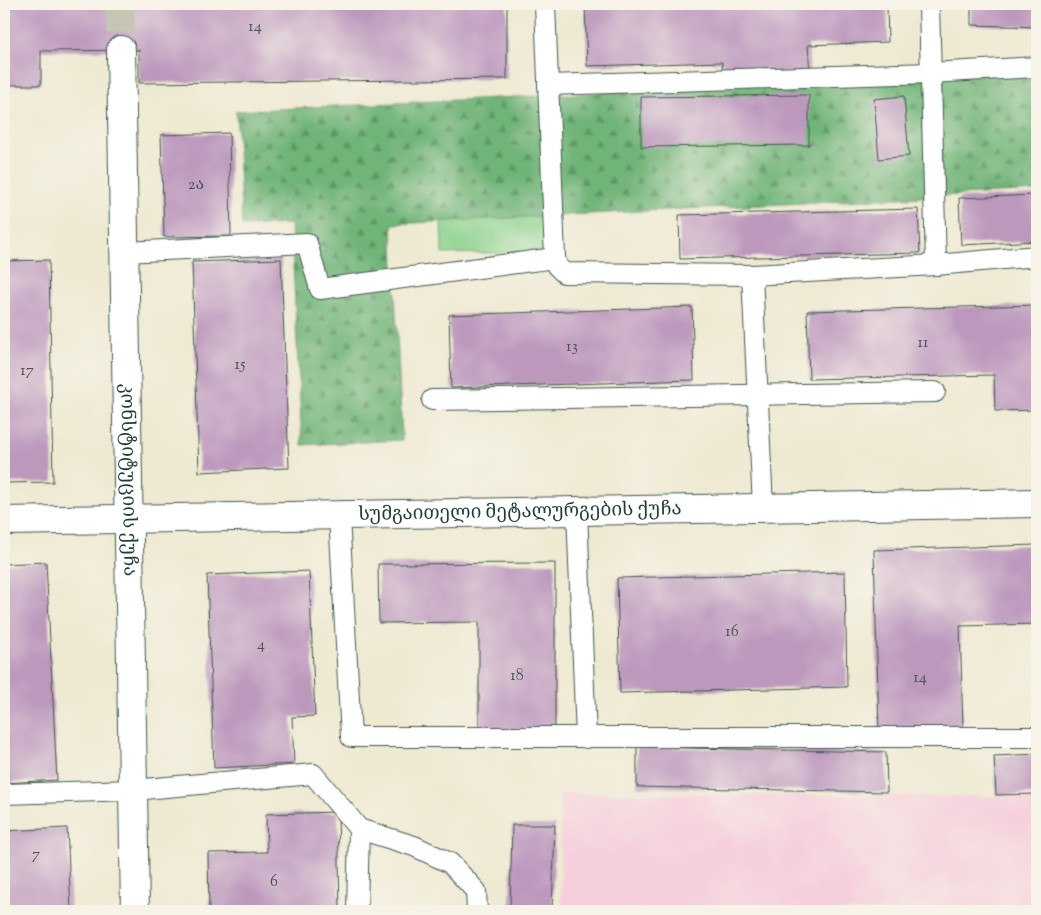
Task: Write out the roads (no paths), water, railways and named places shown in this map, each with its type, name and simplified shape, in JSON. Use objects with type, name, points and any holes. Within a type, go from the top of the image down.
[{"type":"street","name":"კონსტიტუციის ქუჩა","points":[[121,50],[135,911]]},
{"type":"street","name":"სუმგაითელი მეტალურგების ქუჩა","points":[[4,521],[1037,503]]},
{"type":"lane","points":[[544,4],[555,258],[557,266],[564,273],[752,275],[936,265],[1037,256]]},
{"type":"lane","points":[[929,4],[936,265]]},
{"type":"lane","points":[[548,85],[930,73],[1037,67]]},
{"type":"lane","points":[[124,252],[307,243],[320,289],[555,258]]},
{"type":"lane","points":[[752,275],[763,508]]},
{"type":"lane","points":[[432,400],[935,392]]},
{"type":"lane","points":[[578,511],[586,738]]},
{"type":"lane","points":[[338,515],[351,737],[1037,737]]},
{"type":"lane","points":[[4,794],[133,790],[313,774],[359,829],[414,846],[450,863],[476,891],[477,911]]},
{"type":"lane","points":[[357,911],[359,829]]},
{"type":"tunnel","points":[[120,4],[121,50]]}]
